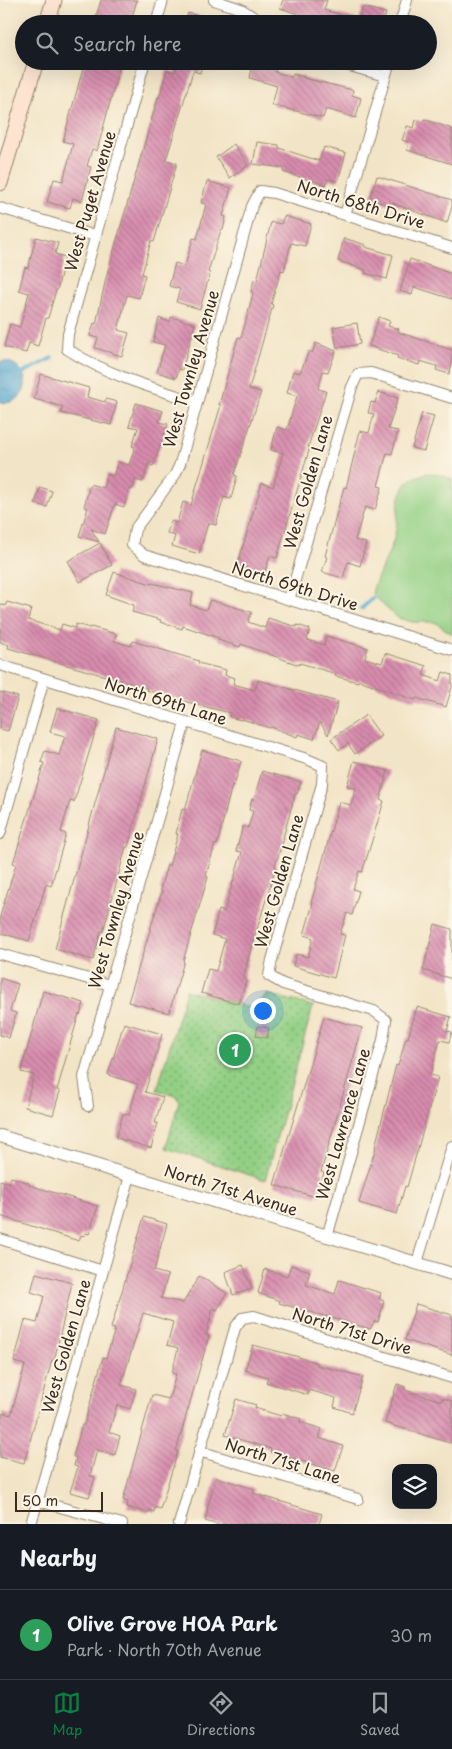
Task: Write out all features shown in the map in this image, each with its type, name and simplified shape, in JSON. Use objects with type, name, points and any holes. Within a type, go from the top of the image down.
[{"type":"main road","points":[[50,15],[54,0]]},
{"type":"main road","points":[[0,183],[33,70]]},
{"type":"street","points":[[159,15],[163,0]]},
{"type":"street","points":[[214,0],[241,9],[250,15]]},
{"type":"street","points":[[403,15],[407,0]]},
{"type":"street","name":"West Puget Avenue","points":[[142,70],[68,334],[67,349],[80,358],[133,383],[197,402]]},
{"type":"street","points":[[364,70],[385,76]]},
{"type":"street","points":[[345,216],[387,70]]},
{"type":"street","name":"North 68th Drive","points":[[260,191],[274,193],[452,248]]},
{"type":"street","name":"West Townley Avenue","points":[[132,545],[135,529],[177,470],[252,206],[260,191]]},
{"type":"street","points":[[0,208],[95,236]]},
{"type":"street","name":"West Golden Lane","points":[[289,600],[352,387],[358,374],[371,373],[452,398]]},
{"type":"street","name":"North 69th Drive","points":[[132,545],[144,555],[452,650]]},
{"type":"street","name":"North 69th Lane","points":[[0,665],[307,759],[323,766]]},
{"type":"street","points":[[0,833],[44,679]]},
{"type":"street","name":"West Townley Avenue","points":[[88,1106],[84,1077],[185,723]]},
{"type":"street","name":"West Golden Lane","points":[[323,766],[322,784],[272,960],[270,976],[282,984],[374,1011],[386,1020]]},
{"type":"street","points":[[0,954],[110,985]]},
{"type":"street","name":"West Lawrence Lane","points":[[327,1237],[383,1040],[386,1020]]},
{"type":"street","name":"North 71st Avenue","points":[[0,1136],[452,1274]]},
{"type":"street","points":[[417,1263],[452,1146]]},
{"type":"street","name":"West Golden Lane","points":[[31,1524],[130,1176]]},
{"type":"street","points":[[0,1239],[103,1271]]},
{"type":"street","name":"North 71st Drive","points":[[199,1452],[234,1328],[242,1318],[254,1316],[452,1378]]},
{"type":"street","points":[[179,1524],[199,1452]]},
{"type":"street","name":"North 71st Lane","points":[[199,1452],[358,1499]]},
{"type":"street","points":[[38,1501],[122,1524]]},
{"type":"green space","points":[[427,473],[452,479],[452,634],[435,622],[412,622],[398,618],[372,593],[393,543],[398,504],[402,492],[409,481]]},
{"type":"green space","points":[[186,990],[254,1009],[267,994],[313,1006],[265,1180],[166,1148],[179,1101],[176,1096],[157,1090]]},
{"type":"water","points":[[0,362],[14,364],[25,377],[23,393],[17,399],[10,402],[0,402]]},
{"type":"building","points":[[101,0],[137,0],[133,15],[97,15]]},
{"type":"building","points":[[283,0],[327,0],[324,10],[342,15],[298,15],[280,8]]},
{"type":"building","points":[[363,7],[386,13],[385,15],[361,15]]},
{"type":"building","points":[[83,70],[119,70],[97,151],[92,149],[87,166],[91,167],[82,201],[73,198],[70,208],[47,202],[54,179],[63,181],[73,144],[63,141]]},
{"type":"building","points":[[167,70],[175,72],[176,70],[201,70],[200,73],[193,71],[166,160],[177,163],[154,242],[151,241],[142,274],[145,275],[139,298],[127,295],[118,330],[129,333],[122,356],[95,348],[98,338],[90,336],[94,323],[96,324],[106,278],[158,97]]},
{"type":"building","points":[[252,70],[276,70],[275,72],[292,77],[293,74],[353,90],[352,95],[361,98],[356,118],[326,109],[323,118],[272,105],[277,86],[250,78]]},
{"type":"building","points":[[424,119],[452,129],[452,164],[407,150],[409,142],[402,140],[407,126],[414,128],[416,120],[423,122]]},
{"type":"building","points":[[257,142],[279,145],[279,148],[319,161],[324,147],[346,153],[338,181],[328,179],[326,185],[283,172],[284,168],[253,164]]},
{"type":"building","points":[[234,144],[248,165],[230,178],[216,157]]},
{"type":"building","points":[[377,176],[452,200],[447,223],[392,203],[391,206],[370,199]]},
{"type":"building","points":[[207,181],[231,188],[223,216],[226,217],[223,230],[221,230],[208,272],[210,273],[200,309],[176,302],[180,289],[169,286],[175,263],[185,266],[193,238],[197,239],[206,204],[201,203]]},
{"type":"building","points":[[284,216],[311,224],[305,246],[291,243],[284,271],[281,270],[249,389],[261,392],[234,475],[237,476],[231,499],[224,497],[216,525],[208,523],[199,554],[172,546],[175,536],[167,533],[171,521],[177,523],[183,502],[191,505],[221,405],[219,405],[238,337],[241,338],[246,321],[253,293],[251,292],[254,280],[257,281],[271,222],[281,224]]},
{"type":"building","points":[[36,237],[58,243],[55,254],[65,257],[57,290],[38,346],[29,343],[26,353],[4,347],[10,324],[20,327],[29,293],[19,290],[25,267],[28,268]]},
{"type":"building","points":[[344,238],[366,245],[365,247],[393,255],[387,279],[365,273],[366,270],[338,261]]},
{"type":"building","points":[[410,259],[452,274],[452,299],[414,287],[412,295],[400,291]]},
{"type":"building","points":[[171,317],[195,324],[182,370],[179,369],[176,378],[157,372],[165,345],[153,342],[159,318],[170,322]]},
{"type":"building","points":[[379,317],[390,321],[388,326],[399,329],[398,332],[452,350],[452,364],[449,374],[436,370],[437,366],[420,361],[419,365],[369,346]]},
{"type":"building","points":[[357,323],[360,344],[337,348],[333,327]]},
{"type":"building","points":[[316,343],[336,351],[328,372],[323,371],[318,389],[326,391],[308,447],[310,447],[277,558],[270,556],[264,574],[237,566],[262,483],[273,487],[283,453],[271,450],[277,427],[287,430],[297,396],[287,393],[293,371],[300,373],[309,351],[312,353]]},
{"type":"building","points":[[41,374],[89,388],[87,397],[105,402],[106,399],[117,402],[111,425],[61,413],[63,407],[34,399]]},
{"type":"building","points":[[378,392],[398,398],[388,429],[398,431],[392,454],[387,453],[378,486],[382,487],[375,510],[365,507],[355,540],[366,543],[360,566],[348,562],[343,578],[322,572],[327,557],[325,556],[344,487],[346,488],[360,431],[369,433],[374,414],[368,413],[371,402],[375,403]]},
{"type":"building","points":[[136,403],[163,411],[159,422],[168,424],[153,466],[148,464],[143,482],[135,480],[132,490],[129,489],[124,507],[115,504],[105,534],[91,529],[99,542],[79,536],[88,508],[84,507],[90,484],[103,488],[107,474],[113,476],[118,462],[129,465],[135,447],[132,446],[138,428],[129,426]]},
{"type":"building","points":[[422,413],[434,416],[424,451],[412,448]]},
{"type":"building","points":[[40,487],[52,491],[47,507],[35,504]]},
{"type":"building","points":[[100,543],[112,565],[80,582],[68,561]]},
{"type":"building","points":[[114,572],[151,584],[193,593],[190,605],[206,610],[210,600],[252,612],[248,622],[265,628],[268,618],[297,627],[297,625],[310,629],[307,640],[324,645],[326,636],[368,648],[365,658],[382,663],[385,653],[426,666],[423,675],[440,681],[443,672],[452,675],[452,687],[446,707],[416,698],[415,700],[359,680],[358,682],[335,676],[336,674],[300,663],[299,665],[241,644],[240,647],[183,626],[182,629],[160,622],[161,620],[132,612],[134,605],[106,595]]},
{"type":"building","points":[[7,602],[31,609],[28,620],[60,630],[62,624],[75,628],[76,624],[91,627],[116,634],[114,641],[131,646],[133,641],[199,661],[198,663],[226,670],[225,675],[235,678],[233,684],[255,690],[258,680],[338,702],[328,735],[320,722],[314,739],[298,734],[297,737],[271,727],[229,717],[230,713],[146,690],[147,688],[8,648],[9,645],[0,642],[0,604],[5,606]]},
{"type":"building","points":[[0,692],[18,697],[8,731],[0,729]]},
{"type":"building","points":[[57,708],[99,720],[74,802],[70,801],[61,832],[66,834],[51,886],[46,884],[29,941],[0,933],[0,916],[16,864],[13,863],[44,763],[41,762],[45,751],[59,755],[65,736],[50,732]]},
{"type":"building","points":[[366,715],[381,736],[355,754],[348,744],[339,750],[331,739]]},
{"type":"building","points":[[116,727],[158,739],[103,932],[101,931],[93,960],[55,949]]},
{"type":"building","points":[[202,750],[241,761],[234,786],[232,785],[217,845],[215,844],[206,876],[208,877],[169,1013],[128,1002],[162,891],[160,890],[167,865],[169,866],[178,834],[176,834],[182,809],[185,810]]},
{"type":"building","points":[[354,761],[388,771],[380,800],[384,801],[362,872],[359,871],[353,889],[359,891],[352,915],[347,913],[340,934],[345,935],[334,978],[293,966],[296,954],[308,957],[313,938],[304,935],[313,903],[311,903],[339,802],[351,805],[356,788],[347,786]]},
{"type":"building","points":[[262,771],[301,782],[297,794],[295,794],[276,867],[250,952],[243,979],[246,980],[239,1004],[201,993],[208,969],[216,971],[225,939],[212,935],[219,910],[224,912],[242,852],[236,851],[243,826],[248,828],[253,811],[249,810]]},
{"type":"building","points":[[435,924],[452,929],[452,979],[423,970]]},
{"type":"building","points":[[0,978],[18,984],[10,1011],[16,1013],[9,1038],[0,1035]]},
{"type":"building","points":[[43,991],[84,1003],[79,1014],[57,1090],[60,1091],[53,1115],[25,1107],[34,1075],[21,1072]]},
{"type":"building","points":[[417,1007],[451,1017],[447,1031],[452,1032],[449,1042],[440,1040],[430,1075],[438,1077],[407,1187],[405,1186],[397,1214],[359,1203],[376,1147],[396,1065],[398,1066]]},
{"type":"building","points":[[324,1017],[362,1028],[321,1172],[324,1173],[316,1197],[274,1185]]},
{"type":"building","points":[[124,1023],[162,1034],[145,1092],[163,1097],[155,1123],[158,1123],[151,1148],[116,1138],[123,1114],[129,1115],[138,1084],[108,1075]]},
{"type":"building","points":[[258,1026],[269,1028],[267,1038],[256,1036]]},
{"type":"building","points":[[11,1177],[29,1183],[29,1185],[98,1206],[89,1234],[81,1235],[79,1241],[0,1216],[0,1180],[9,1183]]},
{"type":"building","points":[[144,1217],[167,1224],[154,1271],[168,1275],[161,1298],[183,1303],[199,1276],[227,1293],[217,1310],[213,1308],[206,1335],[209,1336],[176,1451],[178,1451],[160,1509],[155,1507],[154,1512],[149,1510],[149,1513],[127,1507],[128,1502],[123,1500],[152,1395],[169,1399],[176,1374],[172,1373],[178,1348],[167,1345],[173,1322],[143,1313],[121,1385],[136,1389],[130,1409],[117,1405],[109,1432],[120,1436],[115,1455],[97,1450],[90,1476],[95,1477],[89,1497],[70,1492],[78,1467],[74,1466],[76,1457],[73,1457],[103,1357],[106,1358],[115,1329],[111,1328]]},
{"type":"building","points":[[243,1265],[252,1289],[233,1295],[225,1272]]},
{"type":"building","points":[[291,1265],[310,1271],[306,1285],[335,1294],[339,1280],[381,1293],[379,1299],[384,1301],[378,1322],[375,1321],[370,1329],[279,1303],[280,1301],[258,1293],[265,1269],[287,1276]]},
{"type":"building","points":[[36,1273],[72,1283],[54,1361],[52,1360],[24,1463],[0,1457],[0,1419],[3,1413],[11,1415],[25,1365],[14,1362],[25,1320],[37,1323],[44,1296],[31,1292]]},
{"type":"building","points":[[416,1304],[452,1315],[452,1355],[405,1340]]},
{"type":"building","points":[[253,1345],[363,1377],[352,1413],[334,1407],[336,1398],[309,1390],[308,1395],[266,1382],[268,1377],[245,1370]]},
{"type":"building","points":[[397,1384],[405,1387],[405,1390],[442,1401],[442,1398],[452,1401],[452,1436],[450,1443],[385,1423]]},
{"type":"building","points":[[236,1399],[256,1405],[255,1408],[281,1416],[282,1413],[301,1419],[300,1422],[322,1429],[319,1438],[343,1446],[335,1471],[270,1452],[271,1449],[225,1435]]},
{"type":"building","points":[[216,1477],[254,1489],[253,1493],[322,1514],[319,1524],[215,1524],[205,1521]]},
{"type":"waterway","points":[[25,372],[52,358]]},
{"type":"waterway","points":[[361,609],[373,598]]},
{"type":"place","name":"Olive Grove HOA Park","points":[[235,1050]]}]
